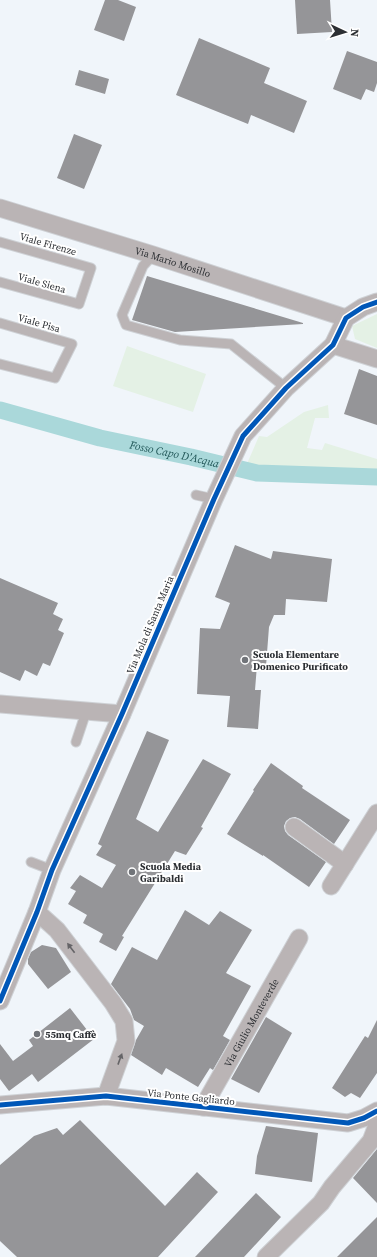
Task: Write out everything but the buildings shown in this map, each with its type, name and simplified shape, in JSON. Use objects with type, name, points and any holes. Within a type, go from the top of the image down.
[{"type":"street","name":"Via Mario Mosillo","points":[[0,208],[153,255],[346,318]]},
{"type":"street","points":[[346,318],[363,307],[377,302]]},
{"type":"street","name":"Via Mola di Santa Maria","points":[[0,1001],[37,912],[52,870],[122,714],[214,499],[243,436],[286,388],[333,345],[346,318]]},
{"type":"street","points":[[333,345],[377,359]]},
{"type":"street","points":[[0,704],[87,708],[122,714]]},
{"type":"street","points":[[331,886],[377,813]]},
{"type":"street","points":[[294,827],[345,864]]},
{"type":"street","points":[[37,912],[57,930],[113,1003],[124,1021],[126,1041],[106,1096]]},
{"type":"street","name":"Via Giulio Monteverde","points":[[203,1107],[299,938]]},
{"type":"street","name":"Via Ponte Gagliardo","points":[[0,1105],[106,1096],[348,1123],[374,1119]]},
{"type":"street","points":[[266,1257],[321,1203],[332,1187],[371,1141],[374,1119]]},
{"type":"lane","name":"Viale Firenze","points":[[0,242],[90,268],[79,304]]},
{"type":"lane","points":[[153,255],[143,266],[122,315],[126,325],[180,340],[230,344],[286,388]]},
{"type":"lane","name":"Viale Siena","points":[[0,282],[79,304]]},
{"type":"lane","name":"Viale Pisa","points":[[0,323],[72,344],[55,378],[0,364]]},
{"type":"lane","points":[[196,495],[214,499]]},
{"type":"lane","points":[[76,742],[87,708]]},
{"type":"lane","points":[[31,862],[52,870]]},
{"type":"shaded area","points":[[377,314],[377,348],[355,339],[352,326]]},
{"type":"shaded area","points":[[127,346],[206,374],[193,412],[113,386]]},
{"type":"shaded area","points":[[328,405],[329,418],[315,418],[307,448],[322,450],[325,443],[377,459],[377,472],[246,466],[259,436],[267,437],[304,412]]},
{"type":"waterway","name":"Fosso Capo D'Acqua","points":[[0,410],[100,438],[191,457],[257,473],[377,477]]},
{"type":"cycle path","points":[[0,1001],[37,912],[52,870],[122,714],[214,499],[243,436],[286,388],[333,345],[346,318],[363,307],[377,302]]},
{"type":"cycle path","points":[[0,1105],[106,1096],[348,1123],[364,1118],[377,1111]]},
{"type":"place","name":"Scuola Elementare Domenico Purificato","points":[[245,660]]},
{"type":"place","name":"Scuola Media Garibaldi","points":[[132,872]]},
{"type":"place","name":"55mq Caffè","points":[[37,1034]]}]
